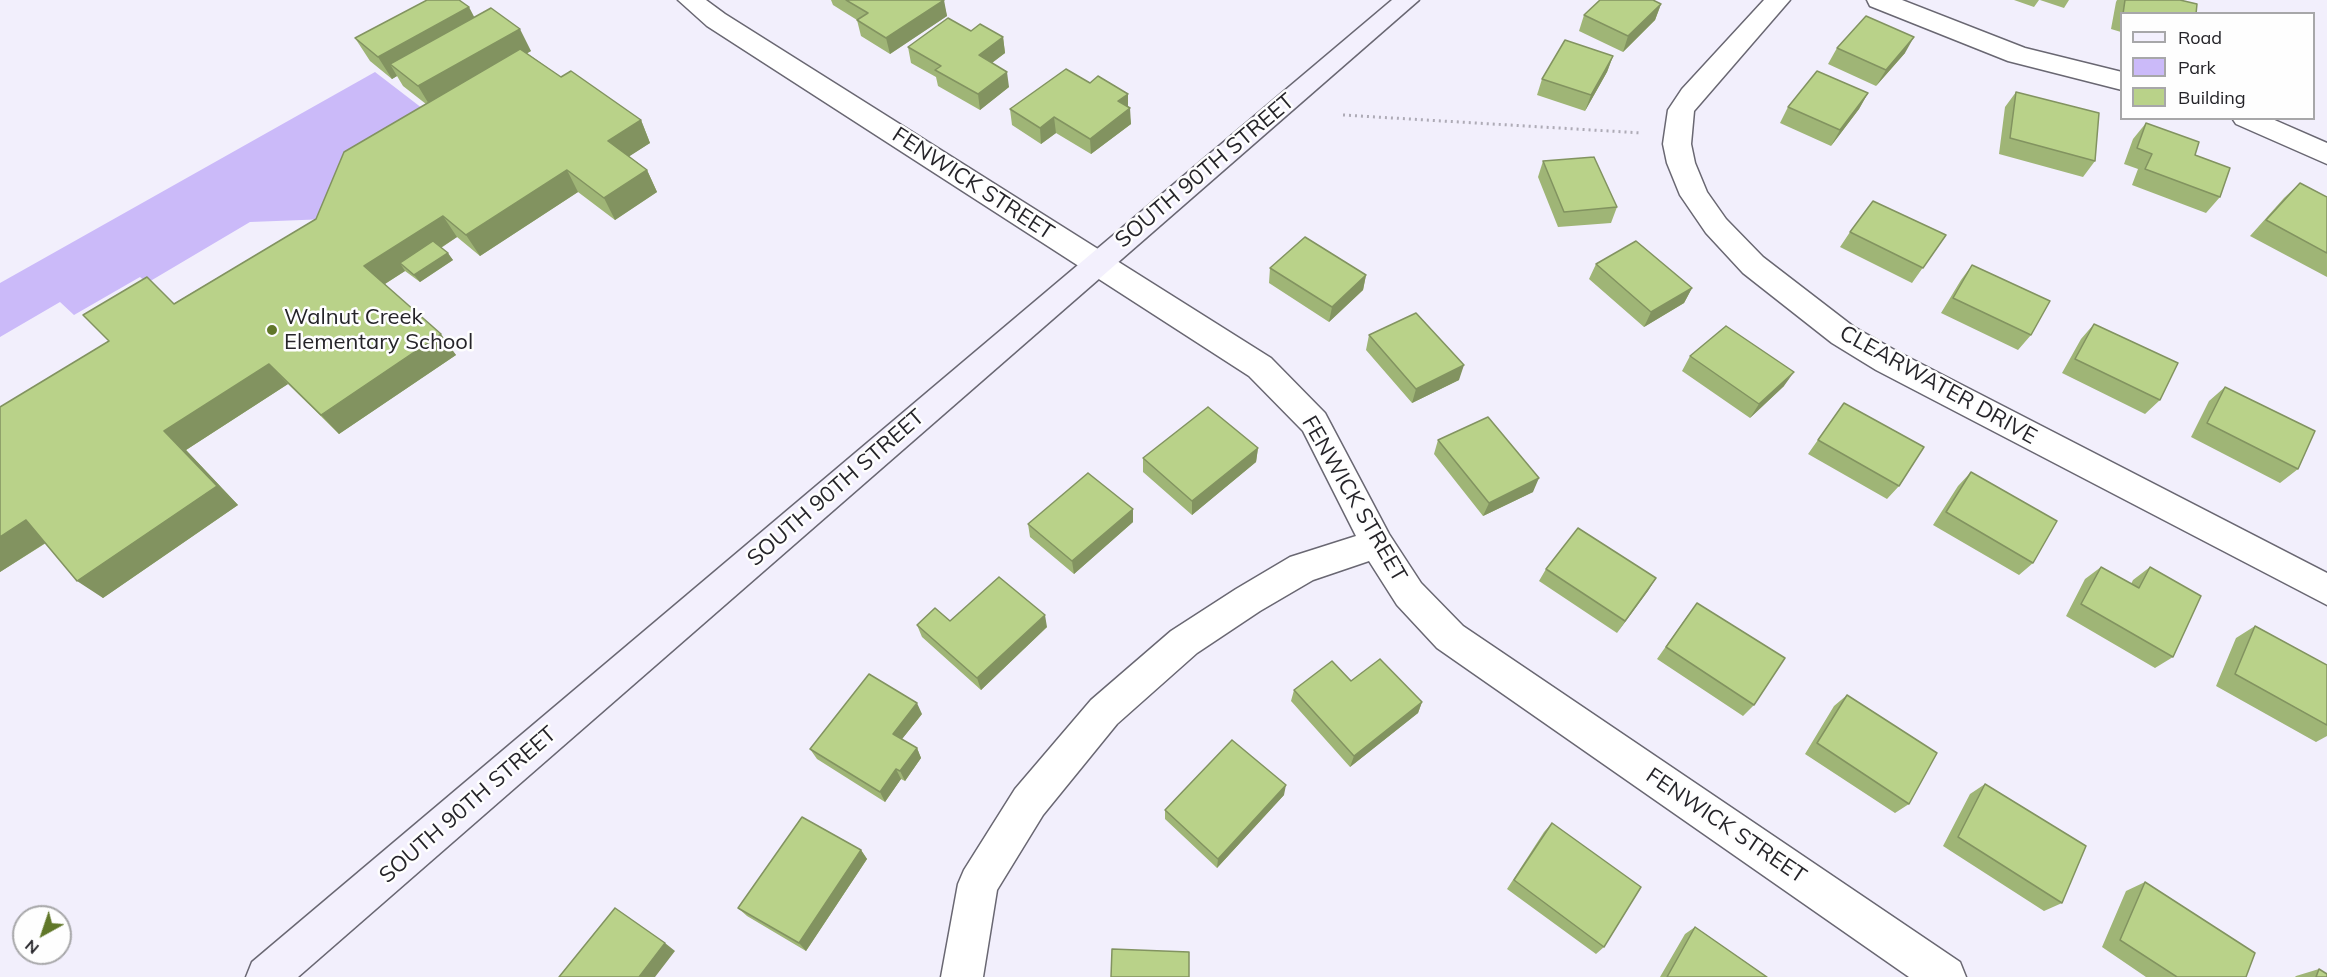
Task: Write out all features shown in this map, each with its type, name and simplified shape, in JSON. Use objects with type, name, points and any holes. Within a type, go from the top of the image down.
[{"type":"street","name":"FENWICK STREET","points":[[690,0],[716,20],[1260,367],[1314,422],[1377,544],[1409,594],[1450,637],[1945,977]]},
{"type":"street","name":"SOUTH 90TH STREET","points":[[267,977],[1096,264],[1407,0]]},
{"type":"street","name":"CLEARWATER DRIVE","points":[[1778,0],[1691,95],[1682,110],[1677,144],[1681,164],[1694,195],[1723,234],[1753,265],[1802,305],[1843,335],[1887,361],[2327,590]]},
{"type":"street","points":[[1879,0],[2017,55],[2120,81]]},
{"type":"street","points":[[2250,120],[2327,154]]},
{"type":"street","points":[[962,977],[978,884],[1029,802],[1104,712],[1184,642],[1248,600],[1302,568],[1377,544]]},
{"type":"path","points":[[1343,115],[1646,133]]},
{"type":"green space","points":[[375,72],[431,115],[328,219],[250,222],[147,283],[140,277],[74,315],[60,302],[0,337],[0,283]]},
{"type":"building","points":[[427,0],[459,0],[469,7],[378,57],[355,38]]},
{"type":"building","points":[[846,0],[944,0],[886,38],[857,20],[868,13]]},
{"type":"building","points":[[1600,0],[1653,0],[1661,4],[1628,36],[1584,15]]},
{"type":"building","points":[[2125,0],[2180,0],[2197,4],[2196,12],[2123,12]]},
{"type":"building","points":[[491,8],[520,29],[418,86],[390,64]]},
{"type":"building","points":[[1866,16],[1914,37],[1886,70],[1837,48]]},
{"type":"building","points":[[948,18],[971,31],[980,24],[1003,37],[979,55],[1007,72],[978,94],[935,70],[941,66],[908,47]]},
{"type":"building","points":[[1565,40],[1613,56],[1591,95],[1542,79]]},
{"type":"building","name":"Walnut Creek Elementary School","points":[[520,49],[561,77],[571,71],[641,120],[608,141],[647,170],[604,198],[567,170],[466,235],[443,216],[364,266],[441,334],[321,415],[269,364],[164,431],[217,486],[77,581],[26,520],[0,537],[0,407],[109,341],[83,315],[147,277],[174,304],[316,219],[344,152]]},
{"type":"building","points":[[1066,69],[1090,83],[1098,76],[1128,94],[1118,101],[1130,108],[1090,139],[1054,117],[1040,128],[1010,109]]},
{"type":"building","points":[[1817,71],[1868,93],[1840,130],[1788,107]]},
{"type":"building","points":[[2016,92],[2099,113],[2095,161],[2010,138]]},
{"type":"building","points":[[2146,123],[2199,142],[2195,155],[2230,168],[2220,197],[2145,169],[2152,154],[2137,148]]},
{"type":"building","points":[[1594,157],[1617,207],[1564,212],[1543,161]]},
{"type":"building","points":[[2300,183],[2327,197],[2327,253],[2266,220]]},
{"type":"building","points":[[1873,201],[1946,235],[1923,268],[1850,232]]},
{"type":"building","points":[[1305,237],[1366,275],[1332,307],[1270,268]]},
{"type":"building","points":[[433,241],[448,253],[414,275],[400,263]]},
{"type":"building","points":[[1636,241],[1692,288],[1651,312],[1596,264]]},
{"type":"building","points":[[1972,265],[2050,301],[2031,335],[1953,298]]},
{"type":"building","points":[[1416,313],[1464,365],[1416,389],[1369,335]]},
{"type":"building","points":[[2094,324],[2178,363],[2160,400],[2075,359]]},
{"type":"building","points":[[1726,326],[1794,372],[1759,404],[1690,356]]},
{"type":"building","points":[[2225,387],[2315,431],[2298,469],[2207,423]]},
{"type":"building","points":[[1844,403],[1924,447],[1899,486],[1818,440]]},
{"type":"building","points":[[1208,407],[1258,448],[1192,501],[1143,458]]},
{"type":"building","points":[[1488,417],[1539,478],[1489,503],[1438,440]]},
{"type":"building","points":[[1971,472],[2057,521],[2033,563],[1946,512]]},
{"type":"building","points":[[1088,473],[1133,509],[1072,561],[1028,524]]},
{"type":"building","points":[[1578,528],[1656,578],[1625,621],[1546,569]]},
{"type":"building","points":[[2101,567],[2139,588],[2150,567],[2201,596],[2173,657],[2081,604]]},
{"type":"building","points":[[999,577],[1045,615],[977,678],[917,625],[935,608],[950,621]]},
{"type":"building","points":[[1697,603],[1785,658],[1754,705],[1666,647]]},
{"type":"building","points":[[2255,626],[2327,665],[2327,725],[2235,674]]},
{"type":"building","points":[[1380,659],[1422,702],[1354,756],[1294,690],[1332,661],[1351,681]]},
{"type":"building","points":[[869,674],[917,703],[893,734],[917,748],[900,771],[896,769],[880,792],[810,749]]},
{"type":"building","points":[[1847,695],[1937,753],[1909,804],[1817,743]]},
{"type":"building","points":[[1232,740],[1286,785],[1218,859],[1165,810]]},
{"type":"building","points":[[1985,784],[2086,846],[2062,903],[1958,837]]},
{"type":"building","points":[[802,817],[861,850],[799,943],[738,908]]},
{"type":"building","points":[[1552,823],[1641,887],[1604,947],[1514,880]]},
{"type":"building","points":[[2145,882],[2255,953],[2246,977],[2177,977],[2120,940]]},
{"type":"building","points":[[615,908],[665,943],[639,977],[559,977]]},
{"type":"building","points":[[1695,927],[1767,977],[1667,977]]},
{"type":"building","points":[[1112,949],[1189,952],[1189,977],[1111,977]]},
{"type":"building","points":[[2319,969],[2327,974],[2327,977],[2316,977]]},
{"type":"place","name":"Walnut Creek Elementary School","points":[[272,330]]}]
